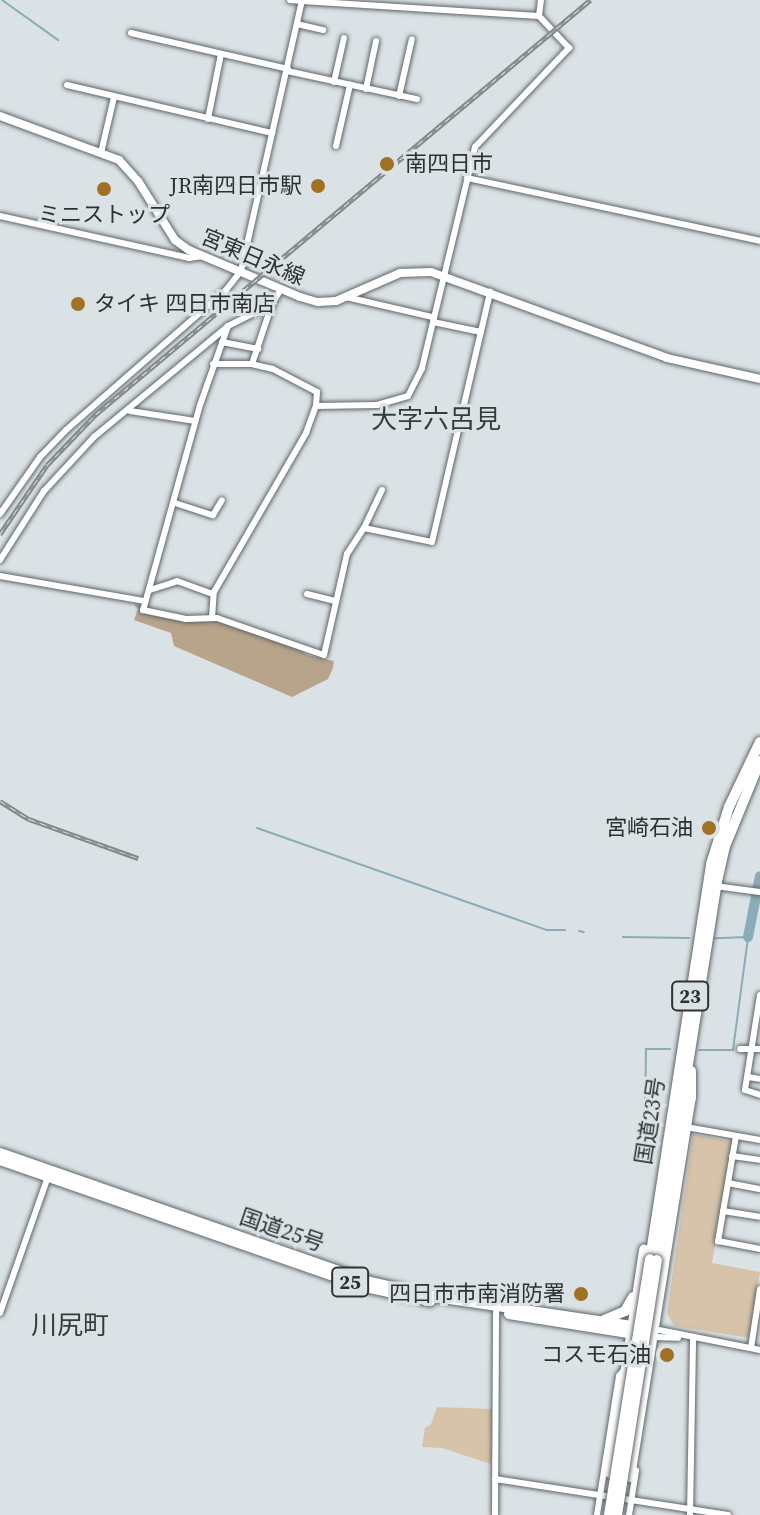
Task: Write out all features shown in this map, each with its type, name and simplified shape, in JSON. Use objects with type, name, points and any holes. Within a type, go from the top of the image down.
[{"type":"highway","name":"国道23号","points":[[617,1515],[653,1260],[712,885],[729,807],[760,742]]},
{"type":"highway","name":"国道23号","points":[[712,885],[760,761]]},
{"type":"highway","points":[[626,1515],[691,1098],[686,1045]]},
{"type":"highway","points":[[603,1515],[664,1123],[686,1045]]},
{"type":"highway","name":"国道25号","points":[[0,1153],[370,1282],[443,1298],[602,1320],[632,1330]]},
{"type":"highway","name":"国道25号","points":[[0,1160],[361,1286],[408,1298],[653,1333]]},
{"type":"highway","name":"国道23号","points":[[603,1515],[653,1260]]},
{"type":"highway","points":[[602,1320],[625,1311],[639,1287]]},
{"type":"main road","name":"宮東日永線","points":[[0,116],[119,160],[175,240],[203,256],[318,302],[346,297],[400,273],[424,271],[443,275],[667,358],[760,379]]},
{"type":"street","points":[[290,0],[539,16],[569,48],[475,147],[422,368],[407,397],[377,405],[316,406]]},
{"type":"street","points":[[539,16],[541,0]]},
{"type":"street","points":[[0,514],[40,457],[66,430],[226,290],[241,271],[302,1]]},
{"type":"street","points":[[297,24],[323,30]]},
{"type":"street","points":[[131,33],[417,99]]},
{"type":"street","points":[[334,82],[344,38]]},
{"type":"street","points":[[399,96],[412,39]]},
{"type":"street","points":[[366,89],[376,41]]},
{"type":"street","points":[[208,119],[221,54]]},
{"type":"street","points":[[67,85],[272,133]]},
{"type":"street","points":[[336,146],[350,85]]},
{"type":"street","points":[[101,153],[114,97]]},
{"type":"street","points":[[467,178],[760,241]]},
{"type":"street","points":[[0,216],[189,258],[203,256]]},
{"type":"street","points":[[252,364],[272,304],[281,289]]},
{"type":"street","points":[[364,528],[432,542],[490,292]]},
{"type":"street","points":[[346,297],[481,332]]},
{"type":"street","points":[[0,560],[60,473],[94,437],[130,411],[228,326],[272,304]]},
{"type":"street","points":[[228,326],[195,421],[175,503],[143,610],[186,619],[212,618],[324,655],[347,554],[364,528],[382,490]]},
{"type":"street","points":[[222,342],[258,349]]},
{"type":"street","points":[[212,618],[213,594],[306,433],[316,406],[317,392],[273,369],[252,364],[213,364]]},
{"type":"street","points":[[130,411],[195,421]]},
{"type":"street","points":[[175,503],[213,515],[222,500]]},
{"type":"street","points":[[0,576],[144,601]]},
{"type":"street","points":[[150,590],[177,581],[213,594]]},
{"type":"street","points":[[307,594],[336,601]]},
{"type":"street","points":[[712,885],[760,892]]},
{"type":"street","points":[[760,995],[756,1049],[747,1092],[760,1095]]},
{"type":"street","points":[[740,1049],[756,1049]]},
{"type":"street","points":[[748,1077],[760,1079]]},
{"type":"street","points":[[686,1127],[760,1140]]},
{"type":"street","points":[[736,1136],[718,1241],[760,1249]]},
{"type":"street","points":[[732,1156],[760,1160]]},
{"type":"street","points":[[0,1313],[48,1177]]},
{"type":"street","points":[[728,1183],[760,1189]]},
{"type":"street","points":[[723,1211],[760,1217]]},
{"type":"street","points":[[751,1348],[760,1289]]},
{"type":"street","points":[[495,1515],[496,1312]]},
{"type":"street","points":[[653,1333],[760,1350]]},
{"type":"street","points":[[690,1512],[693,1338]]},
{"type":"street","points":[[603,1515],[600,1497],[619,1376],[627,1363]]},
{"type":"street","points":[[626,1515],[631,1501],[650,1381],[647,1369]]},
{"type":"street","points":[[495,1479],[690,1512],[728,1515]]},
{"type":"shaded area","points":[[134,604],[140,605],[141,611],[191,621],[217,620],[297,648],[307,655],[334,661],[333,668],[328,679],[292,697],[174,646],[171,633],[134,620],[138,609]]},
{"type":"shaded area","points":[[693,1134],[732,1142],[712,1263],[760,1272],[750,1338],[674,1326],[667,1313]]},
{"type":"shaded area","points":[[437,1407],[493,1409],[491,1464],[442,1448],[422,1447],[425,1428],[431,1424]]},
{"type":"waterway","points":[[2,0],[58,40]]},
{"type":"waterway","points":[[257,828],[546,930],[565,930]]},
{"type":"waterway","points":[[748,937],[760,876]]},
{"type":"waterway","points":[[579,931],[584,932]]},
{"type":"waterway","points":[[623,937],[689,938]]},
{"type":"waterway","points":[[699,1050],[733,1050],[748,937],[715,938]]},
{"type":"waterway","points":[[645,1113],[646,1049],[670,1049]]},
{"type":"railway","points":[[0,534],[47,465],[96,414],[590,0]]},
{"type":"railway","points":[[0,801],[29,819],[138,858]]},
{"type":"place","name":"南四日市","points":[[387,164]]},
{"type":"place","name":"JR南四日市駅","points":[[318,186]]},
{"type":"place","name":"ミニストップ","points":[[104,189]]},
{"type":"place","name":"タイキ 四日市南店","points":[[78,304]]},
{"type":"place","name":"宮崎石油","points":[[709,828]]},
{"type":"place","name":"四日市市南消防署","points":[[581,1294]]},
{"type":"place","name":"コスモ石油","points":[[667,1355]]},
{"type":"district","name":"大字六呂見","points":[[436,420]]},
{"type":"district","name":"川尻町","points":[[70,1326]]}]
